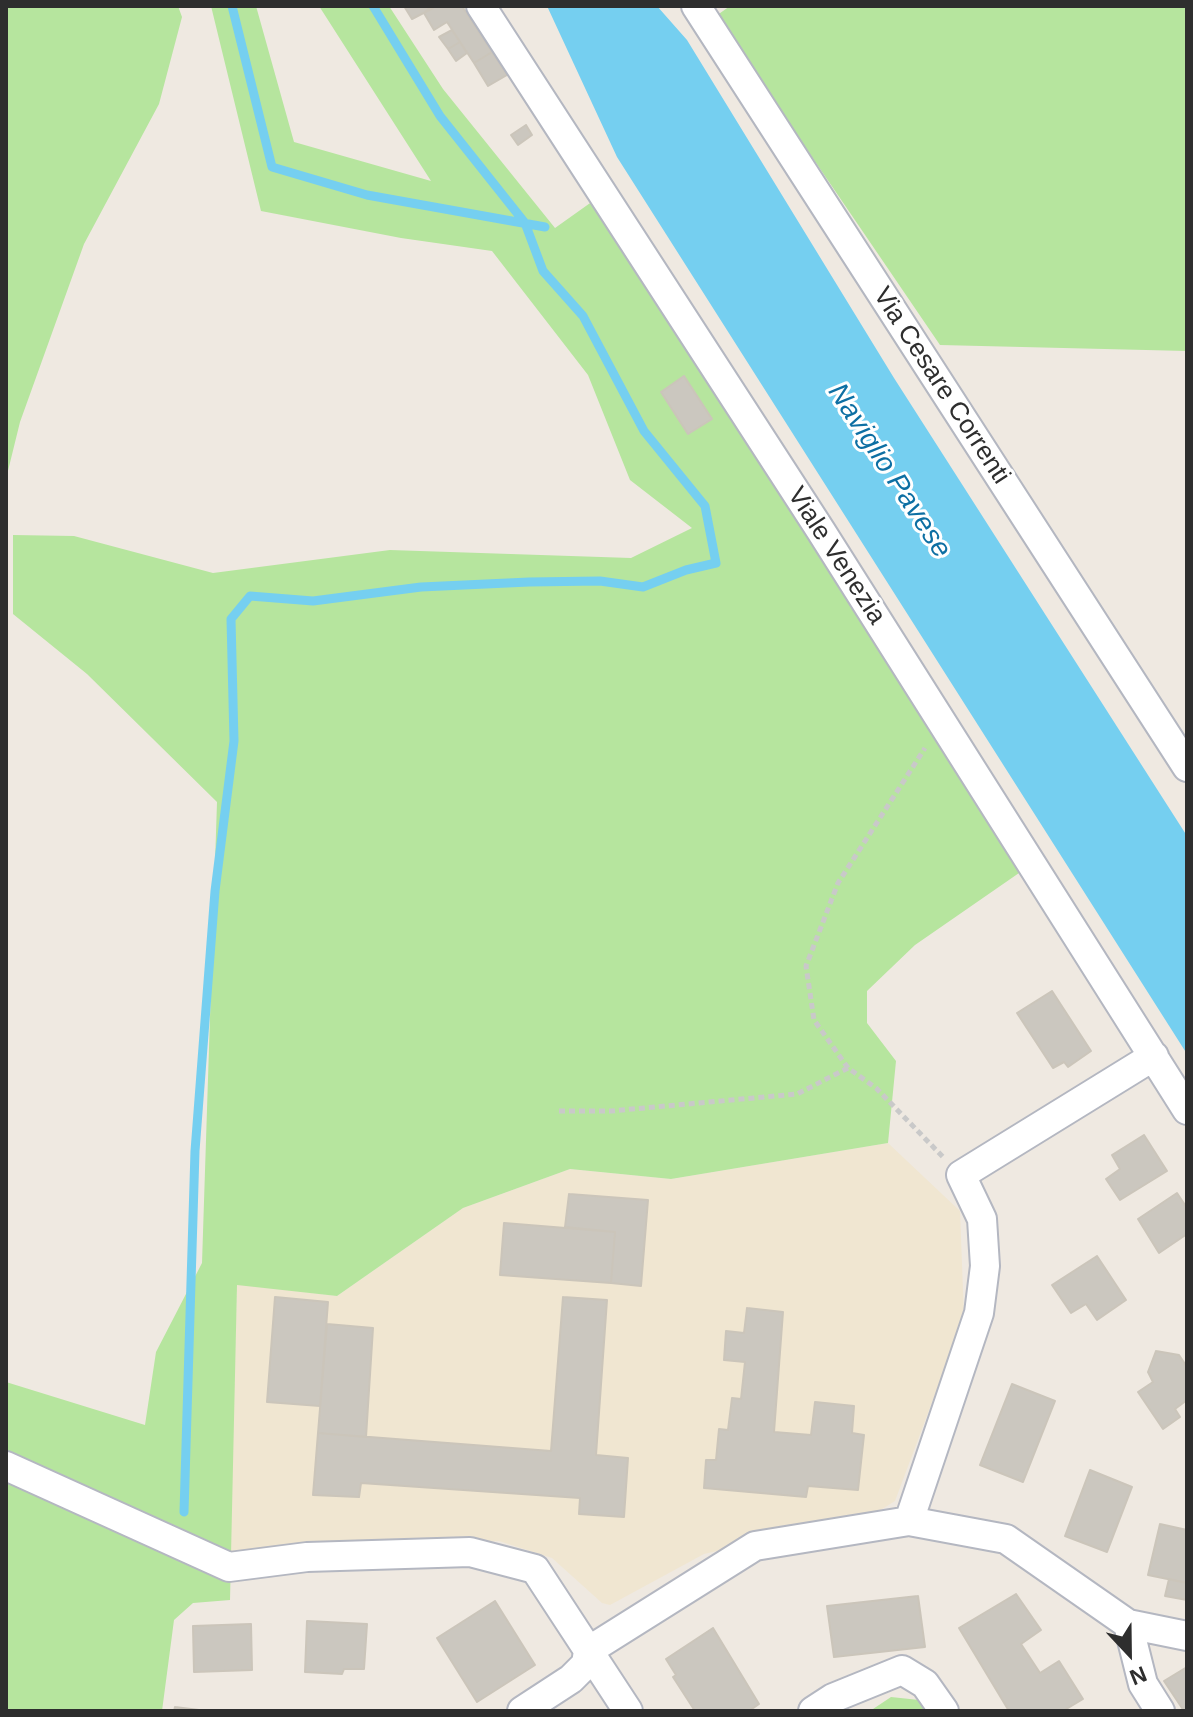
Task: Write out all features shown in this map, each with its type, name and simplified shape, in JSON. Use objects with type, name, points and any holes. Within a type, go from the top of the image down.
[{"type":"street","name":"Viale Venezia","points":[[481,6],[942,722],[1187,1110]]},
{"type":"street","name":"Via Cesare Correnti","points":[[696,6],[1187,767]]},
{"type":"street","points":[[909,1521],[979,1313],[985,1266],[982,1219],[961,1175],[1154,1056]]},
{"type":"street","points":[[6,1466],[229,1567],[307,1557],[470,1552],[535,1569],[628,1711]]},
{"type":"street","points":[[522,1711],[571,1679],[586,1664],[588,1651],[755,1546],[909,1521],[1006,1539],[1128,1624],[1187,1636]]},
{"type":"street","points":[[1128,1624],[1143,1684],[1160,1711]]},
{"type":"street","points":[[829,1707],[902,1670],[925,1684],[944,1711]]},
{"type":"path","points":[[942,722],[838,883],[806,966],[814,1020],[848,1068],[876,1088],[961,1175]]},
{"type":"path","points":[[559,1111],[611,1111],[797,1094],[848,1068]]},
{"type":"shaded area","points":[[888,1143],[960,1211],[964,1317],[895,1501],[871,1516],[704,1554],[610,1605],[602,1603],[552,1558],[499,1541],[229,1555],[237,1284],[337,1296],[463,1208],[570,1169],[671,1179]]},
{"type":"green space","points":[[6,6],[178,6],[182,17],[159,104],[84,244],[20,422],[6,479]]},
{"type":"green space","points":[[211,6],[256,6],[294,142],[431,181],[319,6],[389,6],[443,89],[555,228],[593,201],[1032,864],[915,945],[867,991],[867,1023],[896,1061],[888,1143],[671,1179],[570,1169],[463,1208],[337,1296],[237,1285],[230,1600],[193,1603],[174,1620],[162,1711],[6,1711],[6,1382],[145,1425],[156,1352],[202,1263],[217,802],[87,674],[13,614],[13,535],[74,536],[213,573],[390,550],[631,558],[692,528],[630,480],[588,375],[492,251],[401,238],[261,211]]},
{"type":"green space","points":[[730,6],[1187,6],[1187,351],[940,345],[716,16]]},
{"type":"green space","points":[[891,1697],[919,1700],[927,1711],[870,1711]]},
{"type":"water","name":"Naviglio Pavese","points":[[547,6],[657,6],[687,40],[894,378],[1187,836],[1187,1054],[617,157]]},
{"type":"building","points":[[404,6],[432,6],[433,8],[412,19]]},
{"type":"building","points":[[432,6],[462,6],[492,52],[474,63],[447,22],[434,30],[424,13]]},
{"type":"building","points":[[452,30],[460,42],[448,49],[439,37]]},
{"type":"building","points":[[460,42],[467,53],[456,61],[448,49]]},
{"type":"building","points":[[492,52],[507,75],[488,86],[474,63]]},
{"type":"building","points":[[526,125],[532,135],[518,145],[511,135]]},
{"type":"building","points":[[684,376],[712,419],[688,434],[661,392]]},
{"type":"building","points":[[1052,991],[1091,1051],[1068,1067],[1064,1062],[1053,1068],[1017,1013]]},
{"type":"building","points":[[1144,1135],[1167,1171],[1120,1200],[1106,1179],[1120,1169],[1112,1155]]},
{"type":"building","points":[[1177,1193],[1187,1208],[1187,1234],[1159,1253],[1138,1219]]},
{"type":"building","points":[[569,1194],[648,1200],[641,1286],[611,1283],[615,1232],[565,1227]]},
{"type":"building","points":[[504,1223],[615,1232],[611,1283],[500,1275]]},
{"type":"building","points":[[1097,1256],[1126,1300],[1097,1320],[1086,1304],[1071,1313],[1052,1285]]},
{"type":"building","points":[[275,1297],[328,1302],[320,1406],[267,1402]]},
{"type":"building","points":[[563,1297],[607,1300],[596,1455],[628,1458],[624,1517],[579,1514],[580,1498],[361,1483],[359,1497],[313,1495],[318,1433],[551,1451]]},
{"type":"building","points":[[747,1308],[783,1312],[774,1432],[811,1435],[815,1402],[854,1406],[852,1433],[864,1435],[858,1490],[808,1486],[806,1497],[704,1488],[706,1460],[716,1460],[719,1429],[728,1430],[732,1398],[741,1399],[745,1362],[724,1360],[726,1331],[744,1333]]},
{"type":"building","points":[[327,1324],[373,1328],[366,1437],[318,1433]]},
{"type":"building","points":[[1156,1351],[1179,1355],[1187,1367],[1187,1400],[1175,1409],[1180,1417],[1163,1429],[1138,1392],[1153,1382],[1148,1372]]},
{"type":"building","points":[[1012,1384],[1055,1401],[1023,1482],[980,1465]]},
{"type":"building","points":[[1090,1470],[1132,1487],[1107,1552],[1065,1536]]},
{"type":"building","points":[[1160,1524],[1187,1530],[1187,1583],[1148,1575]]},
{"type":"building","points":[[1169,1579],[1187,1583],[1187,1600],[1165,1596]]},
{"type":"building","points":[[1016,1594],[1041,1630],[1021,1644],[1040,1673],[1059,1661],[1083,1699],[1063,1711],[1009,1711],[959,1628]]},
{"type":"building","points":[[918,1596],[925,1647],[834,1657],[827,1606]]},
{"type":"building","points":[[495,1601],[535,1665],[477,1702],[437,1638]]},
{"type":"building","points":[[307,1621],[367,1624],[364,1669],[344,1669],[342,1674],[305,1672]]},
{"type":"building","points":[[251,1624],[252,1670],[194,1672],[193,1626]]},
{"type":"building","points":[[713,1628],[759,1704],[749,1711],[695,1711],[673,1677],[676,1675],[666,1659]]},
{"type":"building","points":[[1187,1667],[1187,1711],[1184,1711],[1164,1681]]},
{"type":"building","points":[[175,1707],[207,1711],[174,1711]]},
{"type":"waterway","points":[[232,6],[272,167],[367,195],[545,227]]},
{"type":"waterway","points":[[184,1512],[195,1151],[215,891],[234,741],[231,619],[250,596],[313,601],[421,587],[529,582],[600,581],[643,587],[686,570],[716,563],[705,506],[644,431],[583,316],[543,271],[525,223],[440,116],[373,6]]}]
